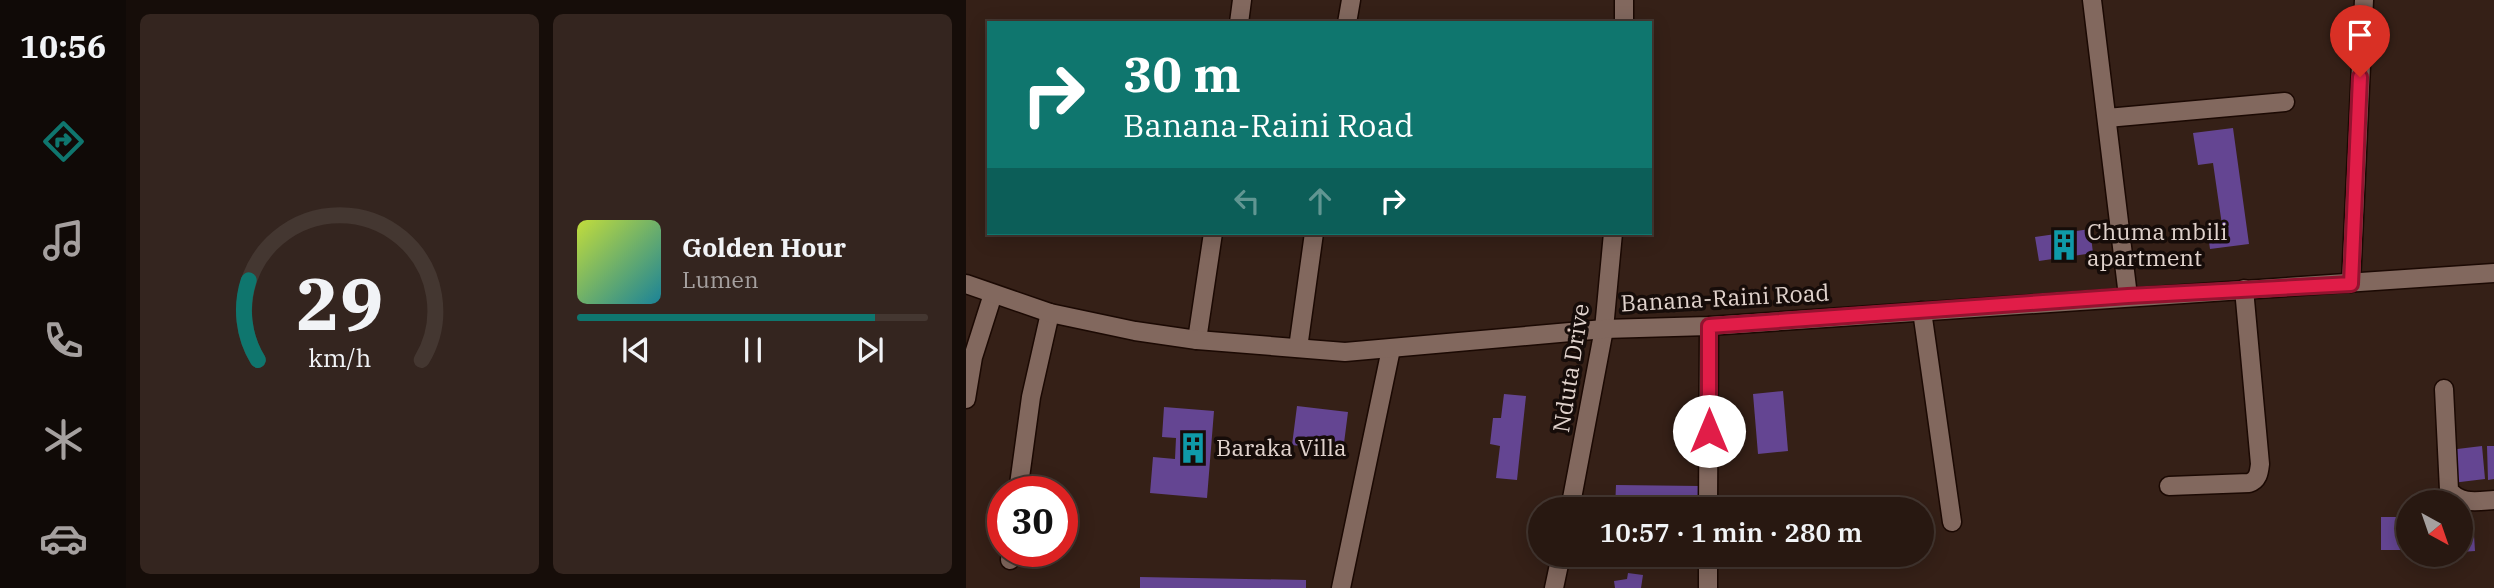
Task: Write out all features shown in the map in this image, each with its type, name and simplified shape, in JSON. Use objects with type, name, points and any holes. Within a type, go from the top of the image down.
[{"type":"street","points":[[1239,21],[1242,0]]},
{"type":"street","points":[[1347,21],[1351,0]]},
{"type":"street","points":[[1623,21],[1624,0]]},
{"type":"street","points":[[2092,0],[2128,296]]},
{"type":"street","points":[[2351,284],[2364,0]]},
{"type":"street","points":[[2107,118],[2285,102]]},
{"type":"street","points":[[1197,340],[1213,235]]},
{"type":"street","points":[[1298,348],[1314,235]]},
{"type":"street","name":"Nduta Drive","points":[[1572,497],[1604,329],[1613,235]]},
{"type":"street","name":"Banana-Raini Road","points":[[966,284],[1050,313],[1135,331],[1197,340],[1345,352],[1604,329],[1709,326],[2494,273]]},
{"type":"street","points":[[2169,486],[2249,483],[2259,474],[2244,289]]},
{"type":"street","points":[[966,399],[973,357],[993,294]]},
{"type":"street","points":[[1922,311],[1952,522]]},
{"type":"street","points":[[1020,476],[1031,397],[1050,313]]},
{"type":"street","points":[[1708,497],[1709,326]]},
{"type":"street","points":[[1341,588],[1391,349]]},
{"type":"street","points":[[2444,389],[2449,490],[2454,497],[2466,502],[2494,500]]},
{"type":"street","points":[[1554,588],[1558,567]]},
{"type":"street","points":[[1708,567],[1708,588]]},
{"type":"building","points":[[2233,128],[2249,244],[2210,249],[2207,227],[2222,225],[2213,163],[2198,165],[2193,133]]},
{"type":"building","name":"Chuma mbili apartment","points":[[2090,229],[2093,253],[2039,261],[2035,237]]},
{"type":"building","points":[[1783,391],[1788,451],[1758,454],[1753,394]]},
{"type":"building","points":[[1504,394],[1526,396],[1517,480],[1496,478],[1500,446],[1490,444],[1493,418],[1501,418]]},
{"type":"building","points":[[1297,406],[1348,412],[1343,451],[1292,445]]},
{"type":"building","name":"Baraka Villa","points":[[1164,407],[1214,411],[1207,498],[1150,493],[1153,457],[1175,459],[1176,438],[1162,437]]},
{"type":"building","points":[[2482,446],[2485,479],[2452,483],[2449,450]]},
{"type":"building","points":[[2487,446],[2494,446],[2494,479],[2488,480]]},
{"type":"building","points":[[1616,485],[1700,486],[1700,497],[1616,497]]},
{"type":"building","points":[[2381,517],[2396,517],[2396,550],[2381,550]]},
{"type":"building","points":[[2473,518],[2475,551],[2473,551]]},
{"type":"building","points":[[1628,573],[1643,575],[1641,588],[1615,588],[1614,581],[1627,579]]},
{"type":"building","points":[[1140,577],[1306,580],[1306,588],[1140,588]]},
{"type":"place","name":"Chuma mbili apartment","points":[[2064,245]]},
{"type":"place","name":"Baraka Villa","points":[[1193,448]]},
{"type":"route","points":[[1709,431],[1709,326],[2128,296],[2351,284],[2360,77]]}]
